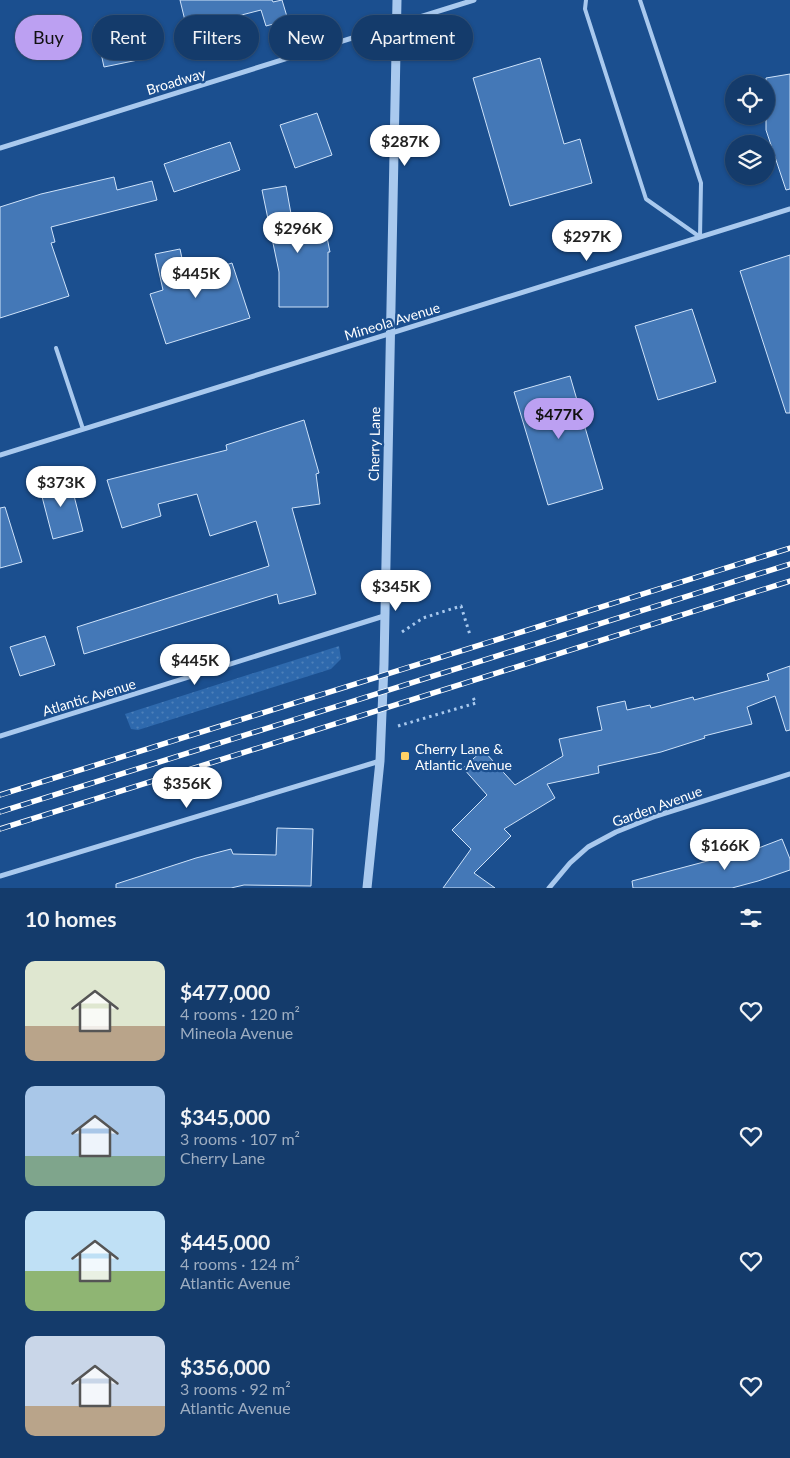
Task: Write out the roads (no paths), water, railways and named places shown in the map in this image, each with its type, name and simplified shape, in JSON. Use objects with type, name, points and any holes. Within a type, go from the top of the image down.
[{"type":"street","name":"Cherry Lane","points":[[396,15],[397,0]]},
{"type":"street","name":"Broadway","points":[[425,15],[474,0]]},
{"type":"street","name":"Broadway","points":[[0,148],[352,38]]},
{"type":"street","name":"Cherry Lane","points":[[367,888],[380,761],[384,664],[395,60]]},
{"type":"street","name":"Mineola Avenue","points":[[0,455],[790,209]]},
{"type":"street","name":"Atlantic Avenue","points":[[0,736],[384,616]]},
{"type":"street","points":[[0,876],[380,761]]},
{"type":"street","name":"Garden Avenue","points":[[550,888],[570,863],[588,847],[616,832],[656,816],[790,774]]},
{"type":"lane","points":[[586,0],[585,9],[646,199],[700,237]]},
{"type":"lane","points":[[640,0],[701,183],[700,237]]},
{"type":"lane","points":[[56,348],[83,429]]},
{"type":"railway","points":[[0,795],[790,548]]},
{"type":"railway","points":[[0,812],[790,564]]},
{"type":"railway","points":[[0,829],[790,581]]},
{"type":"place","name":"Cherry Lane & Atlantic Avenue","points":[[405,756]]}]
